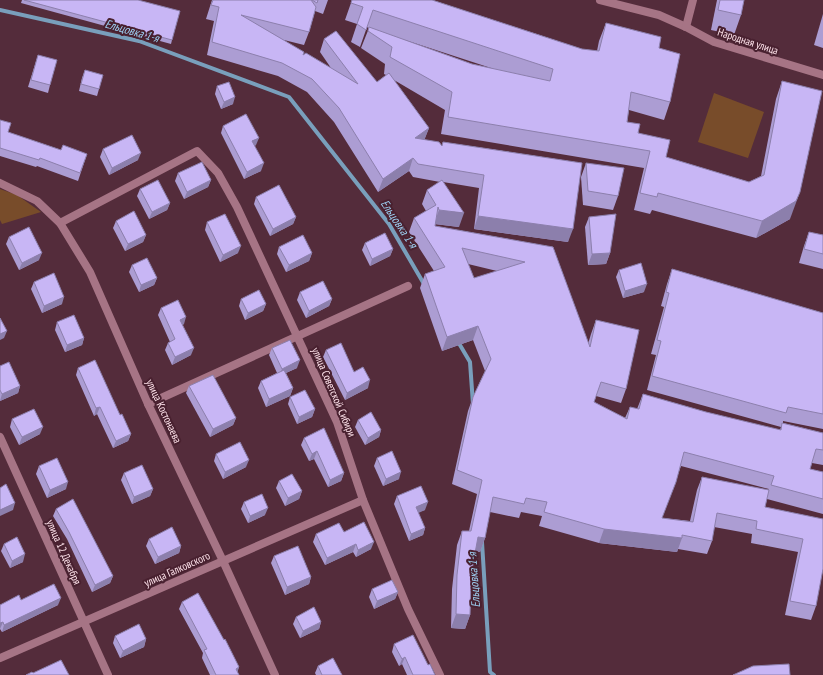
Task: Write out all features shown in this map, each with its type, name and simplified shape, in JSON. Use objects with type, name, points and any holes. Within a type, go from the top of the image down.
[{"type":"street","name":"Народная улица","points":[[600,0],[659,15],[714,42],[823,75]]},
{"type":"street","points":[[686,27],[693,0]]},
{"type":"street","name":"улица Советской Сибири","points":[[60,223],[197,150],[218,174],[237,207],[337,422],[363,500],[408,608],[440,675]]},
{"type":"street","name":"улица Костонаева","points":[[0,183],[37,201],[60,223],[90,272],[148,404],[276,675]]},
{"type":"street","points":[[148,404],[408,286]]},
{"type":"street","name":"улица 12 Декабря","points":[[0,437],[108,675]]},
{"type":"street","name":"улица Галковского","points":[[0,658],[363,500]]},
{"type":"shaded area","points":[[714,93],[764,112],[748,158],[698,142]]},
{"type":"shaded area","points":[[0,189],[17,195],[41,212],[2,224],[0,220]]},
{"type":"building","points":[[24,0],[138,0],[180,11],[172,40]]},
{"type":"building","points":[[213,0],[311,0],[316,7],[309,32],[241,15],[304,52],[303,55],[306,53],[358,84],[324,39],[336,31],[377,82],[389,73],[429,128],[415,138],[439,142],[442,146],[443,142],[582,163],[573,229],[478,216],[484,175],[418,164],[413,158],[383,179],[339,108],[312,79],[282,63],[212,42],[219,7],[211,5]]},
{"type":"building","points":[[352,0],[432,0],[582,49],[599,51],[606,23],[661,37],[659,48],[680,54],[670,102],[631,92],[627,122],[640,124],[638,133],[670,140],[666,157],[749,182],[764,175],[782,81],[822,91],[800,192],[796,201],[762,221],[658,193],[657,197],[640,193],[650,151],[448,117],[452,92],[390,57],[392,47],[368,31],[369,27],[472,64],[550,81],[553,69],[373,10],[366,30],[357,24],[363,7],[351,3]]},
{"type":"building","points":[[720,0],[744,0],[741,15],[718,10]]},
{"type":"building","points":[[38,55],[57,60],[50,85],[31,80]]},
{"type":"building","points":[[85,70],[103,75],[99,89],[81,84]]},
{"type":"building","points":[[229,82],[235,97],[224,102],[217,86]]},
{"type":"building","points":[[246,114],[259,138],[252,141],[264,163],[247,172],[223,126]]},
{"type":"building","points":[[0,120],[11,123],[8,132],[61,150],[63,145],[87,154],[80,173],[40,158],[39,160],[0,148]]},
{"type":"building","points":[[132,135],[141,153],[112,168],[103,149]]},
{"type":"building","points":[[202,162],[211,180],[187,192],[178,173]]},
{"type":"building","points":[[586,163],[624,168],[618,196],[588,191]]},
{"type":"building","points":[[158,180],[170,203],[152,212],[140,189]]},
{"type":"building","points":[[442,180],[464,213],[439,210],[438,207],[435,226],[553,247],[590,347],[596,320],[639,330],[626,389],[601,382],[594,402],[627,419],[630,407],[639,409],[643,394],[706,412],[781,430],[782,423],[823,433],[823,450],[816,449],[810,469],[823,472],[823,499],[771,485],[774,476],[684,452],[676,482],[662,518],[693,522],[702,477],[769,490],[765,507],[823,519],[823,569],[816,606],[790,601],[803,539],[756,529],[757,521],[717,513],[712,541],[682,535],[682,538],[604,529],[544,512],[547,502],[526,498],[524,504],[493,497],[485,538],[478,537],[471,575],[470,615],[456,614],[457,575],[462,531],[471,531],[482,480],[457,470],[473,397],[491,359],[478,326],[447,337],[425,274],[445,267],[414,218],[436,205],[427,190]],"holes":[[[462,248],[525,262],[474,278]]]},
{"type":"building","points":[[279,185],[296,217],[273,229],[256,197]]},
{"type":"building","points":[[134,211],[146,235],[128,244],[116,221]]},
{"type":"building","points":[[225,214],[241,246],[223,255],[207,222]]},
{"type":"building","points":[[616,214],[610,253],[592,254],[589,217]]},
{"type":"building","points":[[29,227],[42,253],[22,263],[9,237]]},
{"type":"building","points":[[809,232],[823,235],[823,254],[804,249]]},
{"type":"building","points":[[385,233],[393,249],[372,259],[365,243]]},
{"type":"building","points":[[303,235],[312,253],[289,265],[279,247]]},
{"type":"building","points":[[147,258],[157,278],[141,285],[132,265]]},
{"type":"building","points":[[641,263],[647,284],[625,291],[619,270]]},
{"type":"building","points":[[672,269],[823,313],[823,414],[788,407],[786,413],[652,376],[661,341],[657,340],[669,293],[666,292]]},
{"type":"building","points":[[54,273],[64,297],[44,306],[34,282]]},
{"type":"building","points":[[323,281],[332,299],[309,311],[300,292]]},
{"type":"building","points":[[259,290],[266,304],[248,313],[241,299]]},
{"type":"building","points":[[178,300],[186,317],[180,320],[194,348],[175,357],[168,343],[175,339],[161,308]]},
{"type":"building","points":[[74,315],[84,338],[67,345],[57,322]]},
{"type":"building","points":[[0,318],[7,331],[0,334]]},
{"type":"building","points":[[290,340],[300,360],[282,369],[272,348]]},
{"type":"building","points":[[341,343],[354,372],[363,367],[370,380],[347,393],[326,350]]},
{"type":"building","points":[[95,360],[120,415],[122,414],[131,434],[116,441],[100,407],[96,408],[78,368]]},
{"type":"building","points":[[9,362],[20,386],[2,394],[0,390],[0,366]]},
{"type":"building","points":[[284,370],[293,388],[269,399],[261,381]]},
{"type":"building","points":[[213,375],[236,418],[213,429],[189,386]]},
{"type":"building","points":[[305,390],[315,409],[299,417],[290,397]]},
{"type":"building","points":[[34,409],[43,427],[22,437],[12,419]]},
{"type":"building","points":[[371,412],[381,430],[368,438],[358,420]]},
{"type":"building","points":[[324,428],[344,473],[330,480],[317,451],[312,454],[304,438]]},
{"type":"building","points":[[240,442],[249,460],[225,472],[216,454]]},
{"type":"building","points":[[392,451],[401,472],[386,479],[377,458]]},
{"type":"building","points":[[57,458],[68,482],[50,490],[39,466]]},
{"type":"building","points":[[142,465],[153,489],[134,497],[124,473]]},
{"type":"building","points":[[292,474],[302,491],[288,498],[279,481]]},
{"type":"building","points":[[6,484],[15,503],[0,510],[0,488]]},
{"type":"building","points":[[421,486],[428,502],[416,507],[425,528],[411,534],[397,496]]},
{"type":"building","points":[[262,494],[268,508],[250,516],[244,502]]},
{"type":"building","points":[[73,499],[113,576],[95,585],[56,509]]},
{"type":"building","points":[[364,522],[374,542],[358,550],[356,544],[327,558],[316,534],[339,523],[344,532]]},
{"type":"building","points":[[172,527],[181,546],[158,557],[149,539]]},
{"type":"building","points":[[17,537],[25,554],[12,561],[4,544]]},
{"type":"building","points":[[298,546],[311,577],[287,587],[274,556]]},
{"type":"building","points":[[392,580],[398,592],[377,601],[372,589]]},
{"type":"building","points":[[54,584],[61,598],[4,625],[3,622],[0,623],[0,605],[19,595],[21,600]]},
{"type":"building","points":[[198,593],[224,640],[225,639],[239,667],[236,669],[239,675],[216,675],[204,650],[207,649],[182,602]]},
{"type":"building","points":[[314,607],[321,622],[303,631],[296,617]]},
{"type":"building","points":[[139,624],[146,639],[123,651],[115,636]]},
{"type":"building","points":[[413,635],[428,665],[430,664],[435,675],[413,675],[405,657],[402,659],[394,644]]},
{"type":"building","points":[[333,658],[342,675],[322,675],[318,666]]},
{"type":"building","points":[[61,660],[69,675],[26,675],[32,672],[33,673]]},
{"type":"building","points":[[789,664],[790,675],[733,675],[753,666]]},
{"type":"waterway","name":"Ельцовка 1-я","points":[[0,10],[139,41],[289,97],[389,224],[424,284]]},
{"type":"waterway","name":"Ельцовка 1-я","points":[[457,340],[470,362],[473,404]]},
{"type":"waterway","name":"Ельцовка 1-я","points":[[482,542],[490,672],[494,675]]}]
